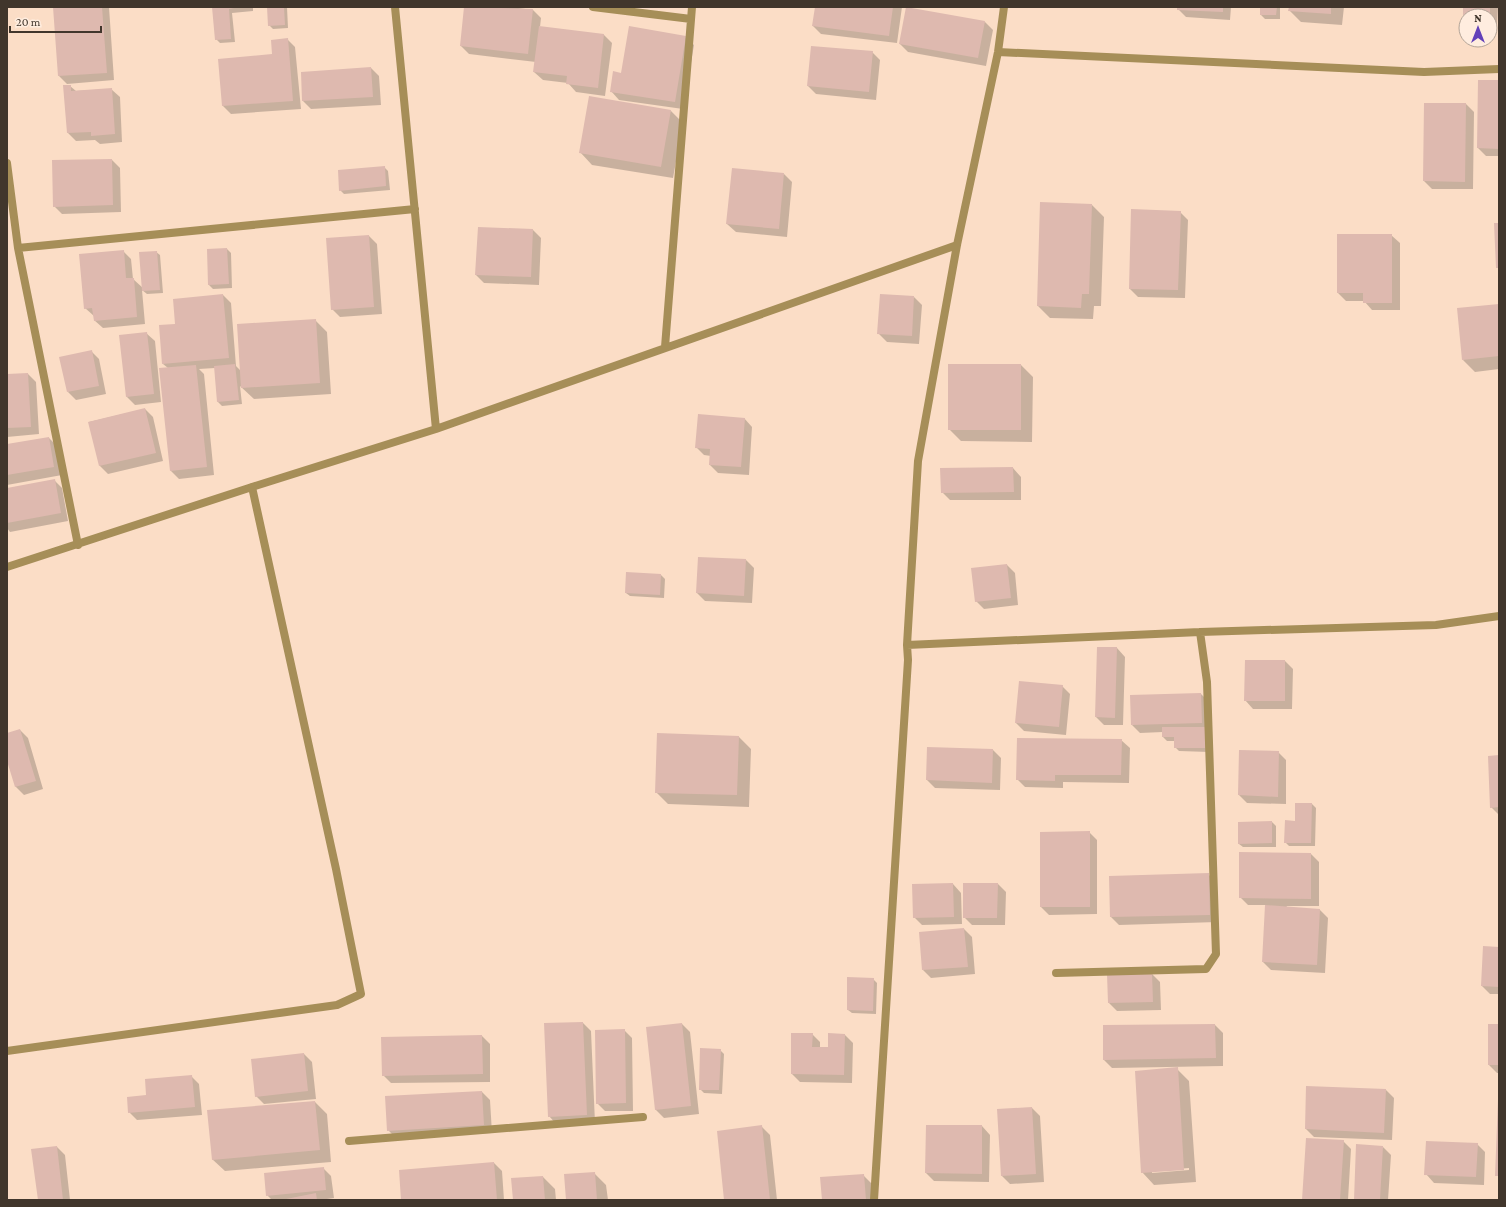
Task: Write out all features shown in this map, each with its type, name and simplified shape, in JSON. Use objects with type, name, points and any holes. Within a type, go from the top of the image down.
[{"type":"street","points":[[395,7],[436,429]]},
{"type":"street","points":[[593,7],[691,19]]},
{"type":"street","points":[[665,347],[692,7]]},
{"type":"street","points":[[874,1200],[908,660],[907,645],[918,461],[957,245],[998,52],[1004,7]]},
{"type":"street","points":[[998,52],[1424,72],[1499,69]]},
{"type":"street","points":[[7,163],[18,248],[78,545]]},
{"type":"street","points":[[18,248],[415,209]]},
{"type":"street","points":[[7,567],[436,429],[957,245]]},
{"type":"street","points":[[7,1051],[99,1037],[337,1006],[361,994],[336,869],[252,487]]},
{"type":"street","points":[[907,645],[1200,632],[1436,625],[1499,616]]},
{"type":"street","points":[[1056,973],[1206,969],[1216,954],[1207,682],[1200,632]]},
{"type":"street","points":[[349,1141],[643,1117]]},
{"type":"building","points":[[53,7],[102,7],[107,73],[58,76]]},
{"type":"building","points":[[212,7],[239,7],[229,9],[231,39],[215,40]]},
{"type":"building","points":[[267,7],[284,7],[285,25],[268,26]]},
{"type":"building","points":[[464,7],[533,9],[528,54],[460,46]]},
{"type":"building","points":[[815,7],[893,7],[889,36],[812,26]]},
{"type":"building","points":[[906,7],[985,21],[978,58],[899,44]]},
{"type":"building","points":[[1177,7],[1223,7],[1223,12],[1177,10]]},
{"type":"building","points":[[1260,7],[1277,7],[1276,15],[1260,15]]},
{"type":"building","points":[[1289,7],[1331,7],[1331,14],[1288,11]]},
{"type":"building","points":[[1463,7],[1490,7],[1490,8]]},
{"type":"building","points":[[539,26],[604,34],[598,88],[566,84],[567,76],[533,72]]},
{"type":"building","points":[[629,26],[686,36],[675,102],[610,92],[613,71],[621,73]]},
{"type":"building","points":[[288,38],[293,101],[222,106],[218,59],[272,54],[271,40]]},
{"type":"building","points":[[811,46],[873,51],[869,92],[807,86]]},
{"type":"building","points":[[371,67],[373,97],[302,101],[301,72]]},
{"type":"building","points":[[1478,80],[1499,80],[1499,149],[1477,148]]},
{"type":"building","points":[[63,85],[71,85],[71,91],[112,88],[115,134],[91,136],[91,132],[67,133]]},
{"type":"building","points":[[589,96],[671,110],[661,167],[579,153]]},
{"type":"building","points":[[1424,103],[1466,103],[1465,182],[1423,181]]},
{"type":"building","points":[[112,159],[113,205],[53,207],[52,160]]},
{"type":"building","points":[[385,166],[386,186],[339,191],[338,170]]},
{"type":"building","points":[[732,168],[784,173],[779,229],[726,224]]},
{"type":"building","points":[[1040,202],[1092,204],[1089,294],[1082,294],[1081,308],[1037,306]]},
{"type":"building","points":[[1131,209],[1181,211],[1178,290],[1129,289]]},
{"type":"building","points":[[1494,223],[1499,223],[1499,268],[1496,268]]},
{"type":"building","points":[[478,227],[533,229],[531,277],[475,275]]},
{"type":"building","points":[[1337,234],[1392,234],[1392,303],[1363,303],[1363,293],[1337,293]]},
{"type":"building","points":[[369,235],[374,307],[331,310],[326,238]]},
{"type":"building","points":[[227,248],[229,284],[208,285],[207,249]]},
{"type":"building","points":[[124,250],[126,278],[134,278],[137,317],[94,321],[92,308],[84,309],[79,254]]},
{"type":"building","points":[[157,251],[160,290],[142,291],[139,252]]},
{"type":"building","points":[[223,294],[229,358],[162,364],[159,325],[175,324],[173,299]]},
{"type":"building","points":[[880,294],[914,296],[912,336],[877,334]]},
{"type":"building","points":[[1499,304],[1499,356],[1462,360],[1457,308]]},
{"type":"building","points":[[316,319],[320,383],[241,388],[237,324]]},
{"type":"building","points":[[147,332],[154,394],[126,397],[119,335]]},
{"type":"building","points":[[92,350],[99,386],[67,392],[59,357]]},
{"type":"building","points":[[235,364],[239,400],[217,402],[214,366]]},
{"type":"building","points":[[948,364],[1021,364],[1021,430],[948,430]]},
{"type":"building","points":[[196,365],[207,467],[170,471],[159,368]]},
{"type":"building","points":[[28,373],[31,427],[7,428],[7,374]]},
{"type":"building","points":[[145,408],[156,453],[99,466],[88,422]]},
{"type":"building","points":[[698,414],[745,418],[741,467],[709,465],[710,449],[695,448]]},
{"type":"building","points":[[49,437],[54,467],[7,475],[7,444]]},
{"type":"building","points":[[1013,467],[1014,492],[941,493],[940,468]]},
{"type":"building","points":[[55,479],[61,513],[7,523],[7,488]]},
{"type":"building","points":[[698,557],[746,559],[744,596],[696,593]]},
{"type":"building","points":[[1007,564],[1011,598],[975,602],[971,568]]},
{"type":"building","points":[[626,572],[661,574],[660,595],[625,593]]},
{"type":"building","points":[[1097,647],[1117,647],[1115,718],[1095,717]]},
{"type":"building","points":[[1245,660],[1285,660],[1285,701],[1244,701]]},
{"type":"building","points":[[1019,681],[1063,685],[1059,727],[1015,723]]},
{"type":"building","points":[[1201,693],[1202,723],[1131,725],[1130,695]]},
{"type":"building","points":[[1162,727],[1205,727],[1205,748],[1174,748],[1174,737],[1162,737]]},
{"type":"building","points":[[20,729],[36,781],[15,787],[7,761],[7,733]]},
{"type":"building","points":[[657,733],[739,736],[737,795],[655,793]]},
{"type":"building","points":[[1017,738],[1122,739],[1121,775],[1055,775],[1055,781],[1016,780]]},
{"type":"building","points":[[927,747],[993,749],[992,783],[926,780]]},
{"type":"building","points":[[1239,750],[1279,751],[1278,797],[1238,795]]},
{"type":"building","points":[[1499,755],[1499,807],[1490,808],[1488,756]]},
{"type":"building","points":[[1295,803],[1312,803],[1311,843],[1284,843],[1285,820],[1295,821]]},
{"type":"building","points":[[1272,821],[1272,843],[1238,844],[1238,822]]},
{"type":"building","points":[[1090,831],[1090,907],[1040,907],[1040,832]]},
{"type":"building","points":[[1239,852],[1311,853],[1311,899],[1239,898]]},
{"type":"building","points":[[1209,873],[1210,915],[1110,917],[1109,876]]},
{"type":"building","points":[[953,883],[954,917],[913,918],[912,884]]},
{"type":"building","points":[[963,883],[998,883],[997,918],[963,918]]},
{"type":"building","points":[[1265,905],[1320,909],[1317,965],[1262,962]]},
{"type":"building","points":[[964,928],[968,967],[922,970],[919,932]]},
{"type":"building","points":[[1483,946],[1499,947],[1499,987],[1481,986]]},
{"type":"building","points":[[1152,973],[1153,1002],[1108,1003],[1107,974]]},
{"type":"building","points":[[847,977],[874,978],[873,1011],[847,1010]]},
{"type":"building","points":[[583,1022],[587,1115],[548,1117],[544,1023]]},
{"type":"building","points":[[682,1023],[691,1106],[655,1110],[646,1027]]},
{"type":"building","points":[[1215,1024],[1216,1058],[1103,1060],[1103,1025]]},
{"type":"building","points":[[1488,1024],[1499,1024],[1499,1065],[1488,1065]]},
{"type":"building","points":[[625,1029],[626,1103],[596,1104],[595,1030]]},
{"type":"building","points":[[791,1033],[813,1033],[812,1047],[828,1047],[828,1033],[845,1034],[844,1075],[791,1074]]},
{"type":"building","points":[[482,1035],[483,1074],[382,1076],[381,1037]]},
{"type":"building","points":[[700,1048],[721,1049],[719,1090],[699,1090]]},
{"type":"building","points":[[304,1053],[308,1091],[255,1097],[251,1059]]},
{"type":"building","points":[[1178,1067],[1184,1170],[1141,1173],[1135,1071]]},
{"type":"building","points":[[192,1075],[195,1107],[128,1113],[127,1097],[146,1095],[145,1079]]},
{"type":"building","points":[[1306,1086],[1386,1089],[1384,1133],[1305,1129]]},
{"type":"building","points":[[482,1091],[484,1125],[387,1131],[385,1096]]},
{"type":"building","points":[[1498,1099],[1499,1176],[1495,1176]]},
{"type":"building","points":[[315,1101],[320,1150],[212,1160],[207,1110]]},
{"type":"building","points":[[1032,1107],[1036,1174],[1001,1176],[997,1109]]},
{"type":"building","points":[[762,1125],[770,1200],[724,1200],[717,1131]]},
{"type":"building","points":[[926,1125],[982,1125],[982,1174],[925,1173]]},
{"type":"building","points":[[1306,1138],[1344,1140],[1340,1200],[1302,1200]]},
{"type":"building","points":[[1426,1141],[1478,1143],[1476,1177],[1424,1175]]},
{"type":"building","points":[[1356,1144],[1383,1146],[1380,1200],[1354,1200]]},
{"type":"building","points":[[57,1146],[63,1200],[38,1200],[31,1149]]},
{"type":"building","points":[[494,1162],[497,1200],[401,1200],[399,1170]]},
{"type":"building","points":[[324,1167],[326,1190],[266,1196],[264,1173]]},
{"type":"building","points":[[595,1172],[597,1200],[566,1200],[564,1174]]},
{"type":"building","points":[[864,1174],[866,1200],[822,1200],[820,1177]]},
{"type":"building","points":[[543,1176],[545,1200],[513,1200],[511,1178]]},
{"type":"building","points":[[316,1193],[317,1200],[286,1200],[286,1199]]}]
